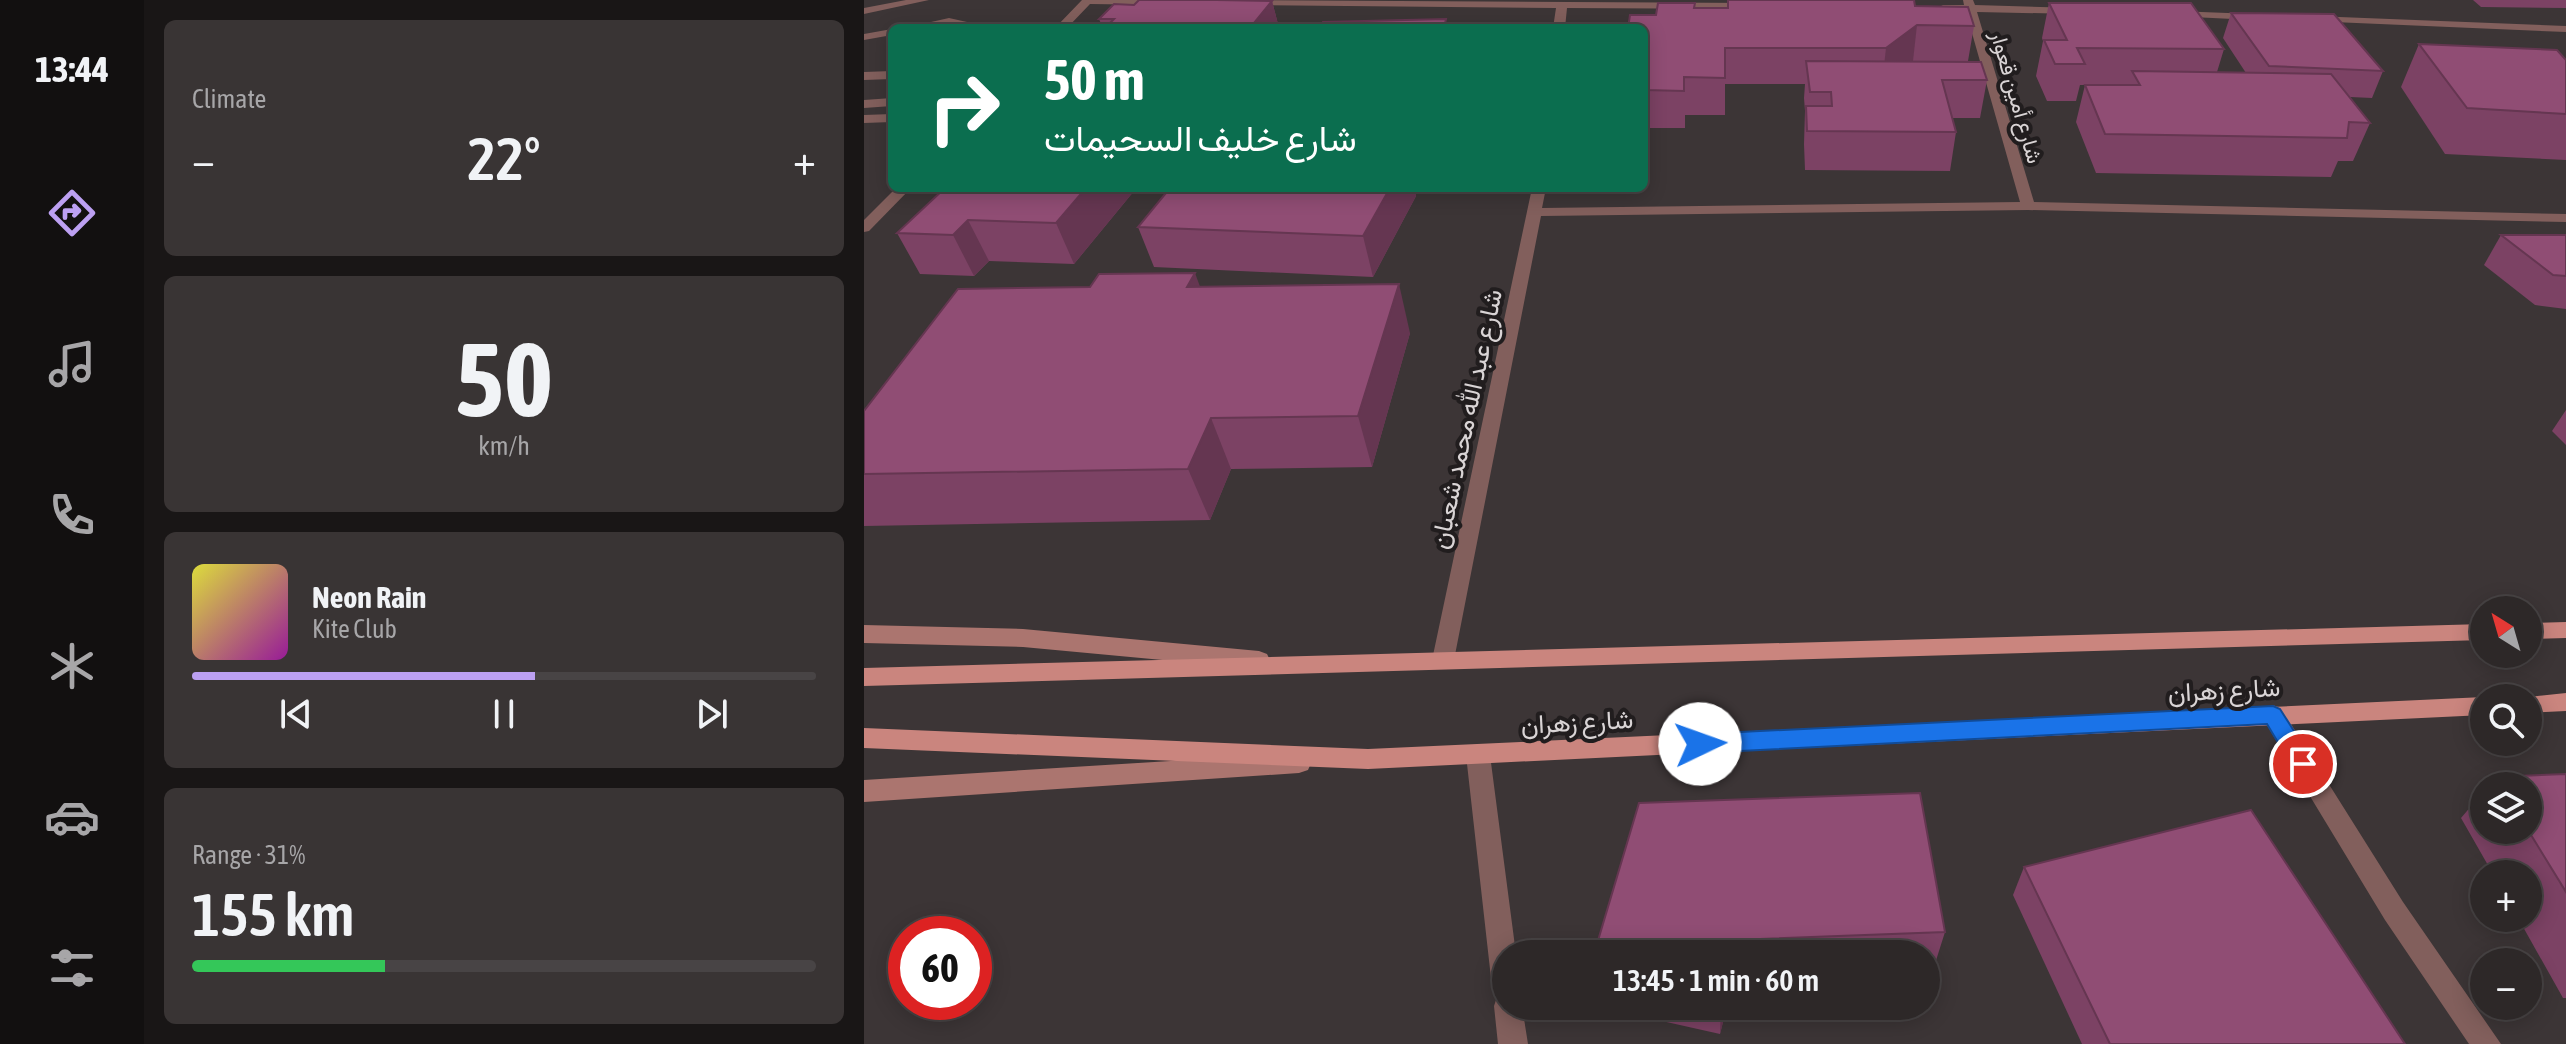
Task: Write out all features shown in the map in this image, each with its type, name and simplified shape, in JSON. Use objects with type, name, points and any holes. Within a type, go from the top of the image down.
[{"type":"main road","points":[[2542,631],[2566,630]]},
{"type":"main road","name":"شارع زهران","points":[[864,677],[2470,632]]},
{"type":"main road","points":[[864,634],[1023,638],[1295,664]]},
{"type":"main road","points":[[2542,703],[2566,702]]},
{"type":"main road","name":"شارع زهران","points":[[864,738],[1368,759],[2470,707]]},
{"type":"main road","points":[[864,791],[1368,759]]},
{"type":"street","points":[[864,11],[924,0]]},
{"type":"street","points":[[1065,24],[1087,1],[1182,2]]},
{"type":"street","points":[[1229,2],[1766,6]]},
{"type":"street","points":[[1560,24],[1562,4]]},
{"type":"street","points":[[1923,8],[1969,4],[2094,12]]},
{"type":"street","name":"شارع أمين قعوار","points":[[1969,4],[2028,206]]},
{"type":"street","points":[[2156,14],[2265,17]]},
{"type":"street","points":[[2296,18],[2566,29]]},
{"type":"street","points":[[931,24],[947,21],[965,24]]},
{"type":"street","points":[[864,37],[888,33]]},
{"type":"street","points":[[864,76],[888,75]]},
{"type":"street","points":[[864,104],[888,102]]},
{"type":"street","points":[[864,119],[888,118]]},
{"type":"street","points":[[864,228],[900,192]]},
{"type":"street","name":"شارع عبد الله محمد شعبان","points":[[1443,660],[1538,192]]},
{"type":"street","points":[[1536,212],[2028,206],[2566,218]]},
{"type":"street","points":[[2273,715],[2394,911],[2486,1044]]},
{"type":"street","points":[[1478,755],[1500,940]]},
{"type":"street","points":[[1510,1020],[1513,1044]]},
{"type":"building","points":[[1139,0],[1272,1],[1253,24],[1109,24],[1114,19],[1099,19],[1114,4],[1134,5]]},
{"type":"building","points":[[1728,0],[1914,0],[1915,6],[1968,7],[1974,26],[1917,25],[1886,48],[1725,48],[1725,78],[1684,77],[1684,91],[1648,90],[1648,24],[1629,24],[1630,15],[1656,15],[1658,3],[1695,3],[1694,8],[1728,8]]},
{"type":"building","points":[[2049,3],[2191,3],[2224,49],[2077,48],[2085,64],[2055,64],[2044,40],[2067,40]]},
{"type":"building","points":[[2231,13],[2334,14],[2383,71],[2269,66]]},
{"type":"building","points":[[1446,19],[1445,24],[1323,22]]},
{"type":"building","points":[[2419,44],[2557,50],[2566,60],[2566,114],[2467,108]]},
{"type":"building","points":[[1806,61],[1981,62],[1987,80],[1942,80],[1956,132],[1807,131],[1806,106],[1832,106],[1831,92],[1810,92]]},
{"type":"building","points":[[2132,71],[2331,74],[2370,123],[2349,122],[2347,138],[2105,134],[2085,85],[2140,85]]},
{"type":"building","points":[[941,192],[1083,192],[1056,223],[968,220],[953,235],[897,233]]},
{"type":"building","points":[[1167,192],[1388,192],[1363,236],[1138,227]]},
{"type":"building","points":[[2501,235],[2566,235],[2566,276],[2553,275]]},
{"type":"building","points":[[1195,273],[1187,287],[1399,284],[1358,416],[1211,418],[1188,469],[864,474],[864,411],[958,289],[1090,287],[1099,274]]},
{"type":"building","points":[[2566,774],[2566,892],[2537,844],[2542,844],[2542,775]]},
{"type":"building","points":[[1920,793],[1945,932],[1734,940],[1598,940],[1639,803]]},
{"type":"building","points":[[2251,810],[2405,1044],[2110,1044],[2024,867]]},
{"type":"route","points":[[1700,744],[2273,715],[2303,764]]}]
